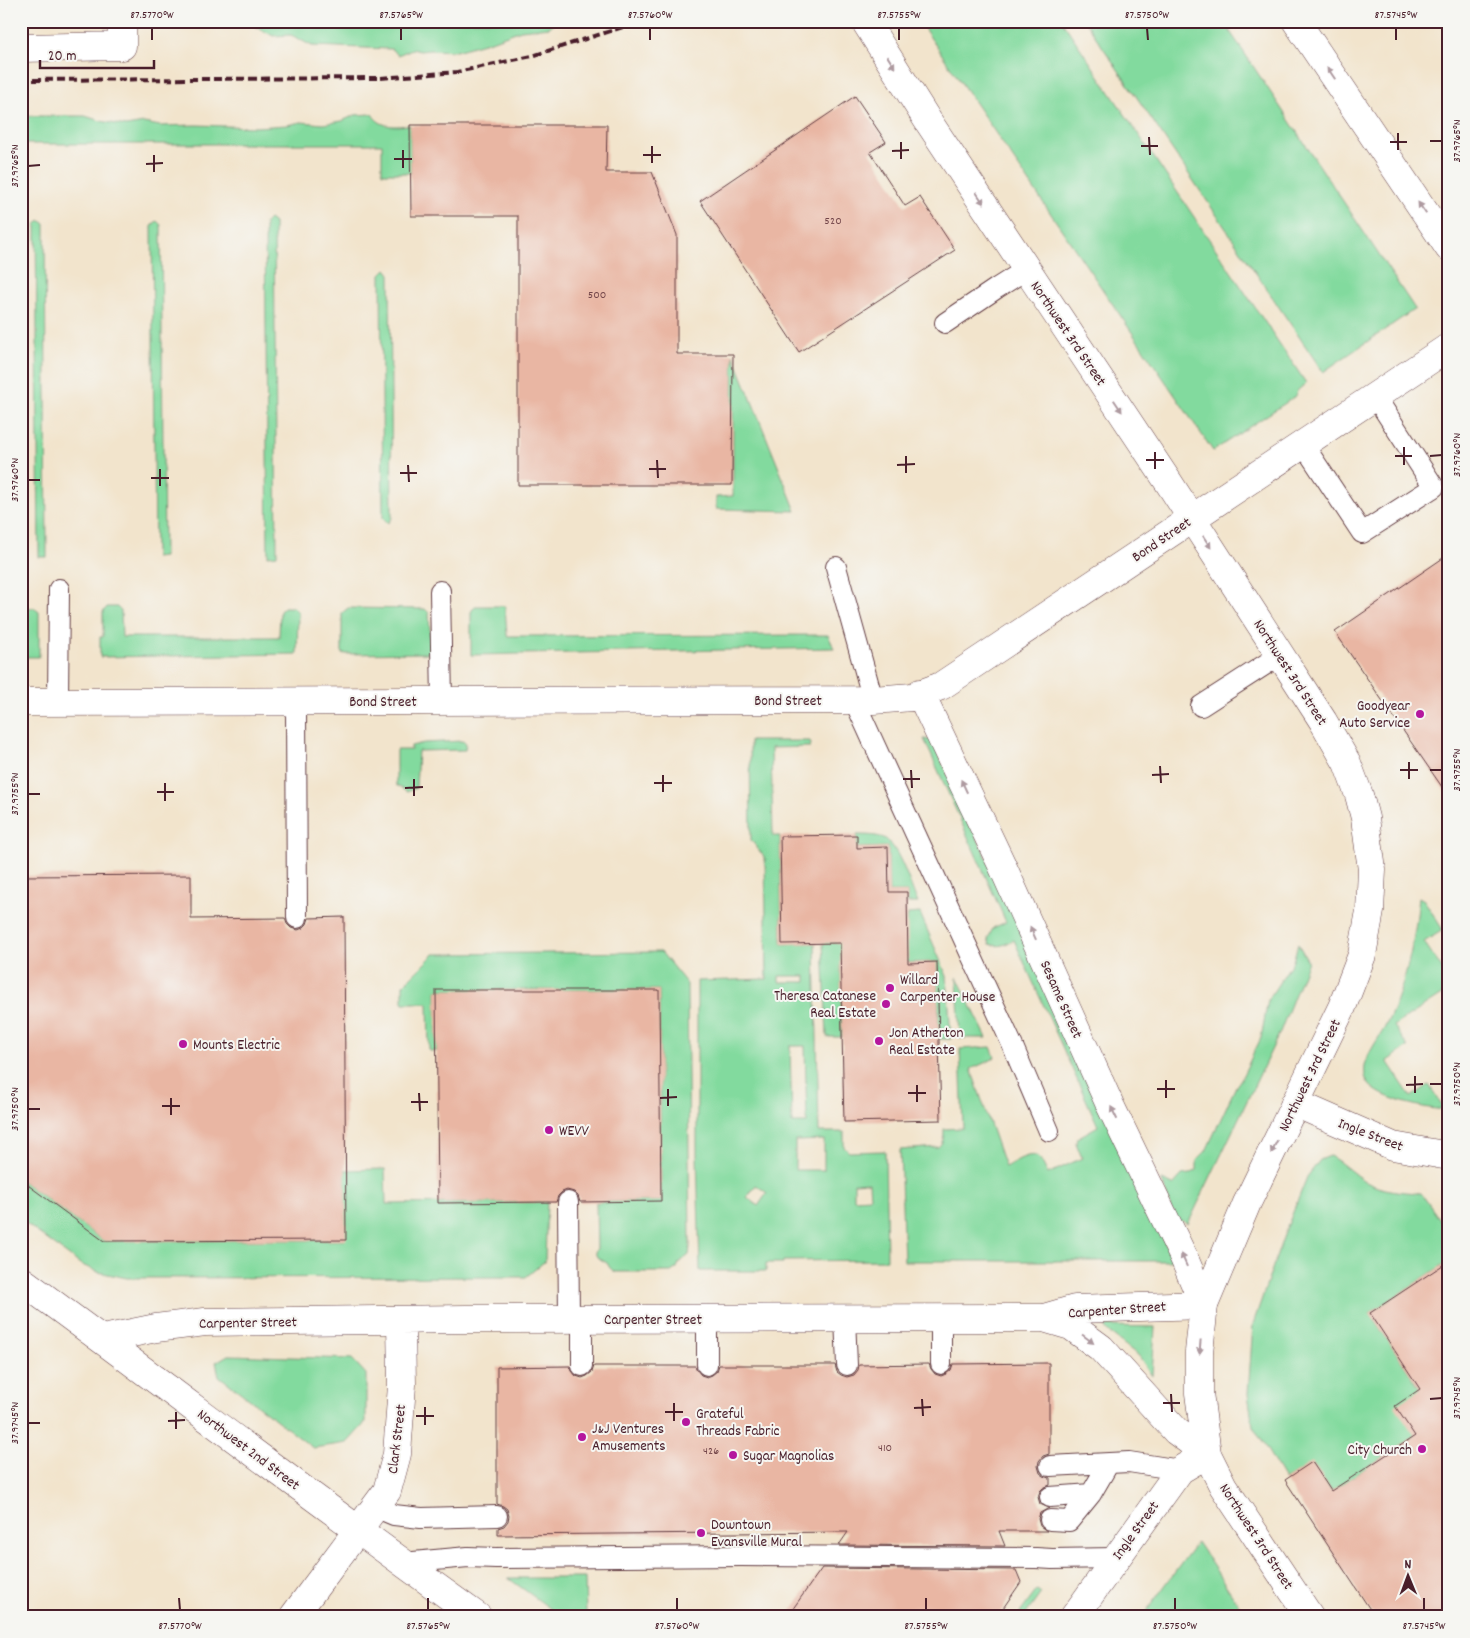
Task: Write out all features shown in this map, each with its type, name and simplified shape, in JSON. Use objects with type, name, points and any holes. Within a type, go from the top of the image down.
[{"type":"street","name":"Northwest 3rd Street","points":[[864,21],[928,121],[1192,518],[1323,721],[1347,763],[1359,795],[1365,818],[1372,870],[1370,910],[1362,955],[1342,1007],[1246,1203],[1204,1304],[1199,1352],[1199,1393],[1207,1454],[1223,1486],[1310,1617]]},
{"type":"street","points":[[1302,26],[1449,248]]},
{"type":"street","points":[[21,48],[122,34]]},
{"type":"street","name":"Bond Street","points":[[21,702],[864,700],[912,697],[941,686],[1449,347]]},
{"type":"street","name":"Sesame Street","points":[[920,693],[1001,863],[1110,1105],[1184,1258],[1204,1304]]},
{"type":"street","name":"Ingle Street","points":[[1295,1103],[1393,1146],[1449,1156]]},
{"type":"street","name":"Northwest 2nd Street","points":[[21,1280],[357,1531],[478,1617]]},
{"type":"street","name":"Carpenter Street","points":[[103,1340],[156,1328],[205,1322],[1044,1318],[1075,1309],[1204,1304]]},
{"type":"street","name":"Northwest 3rd Street","points":[[1044,1318],[1070,1326],[1101,1348],[1176,1431],[1207,1454]]},
{"type":"street","name":"Clark Street","points":[[293,1617],[387,1491],[397,1454],[402,1384],[401,1320]]},
{"type":"street","name":"Ingle Street","points":[[1074,1617],[1180,1470],[1207,1454]]},
{"type":"lane","points":[[946,323],[1027,270]]},
{"type":"lane","points":[[1304,444],[1362,533],[1434,487],[1375,396]]},
{"type":"lane","points":[[836,567],[864,700],[1049,1131]]},
{"type":"lane","points":[[58,702],[59,589]]},
{"type":"lane","points":[[440,591],[442,701]]},
{"type":"lane","points":[[1201,706],[1280,655]]},
{"type":"lane","points":[[296,702],[297,918]]},
{"type":"lane","points":[[568,1202],[575,1319],[582,1366]]},
{"type":"lane","points":[[845,1318],[847,1365]]},
{"type":"lane","points":[[707,1319],[707,1365]]},
{"type":"lane","points":[[941,1319],[941,1364]]},
{"type":"lane","points":[[1050,1466],[1129,1462],[1180,1470]]},
{"type":"lane","points":[[1050,1520],[1069,1521],[1091,1494],[1109,1463]]},
{"type":"lane","points":[[1050,1496],[1091,1494]]},
{"type":"lane","points":[[375,1507],[394,1515],[421,1518],[498,1516]]},
{"type":"lane","points":[[402,1562],[468,1557],[1115,1558]]},
{"type":"green space","points":[[256,21],[555,21],[550,27],[521,30],[456,51],[420,51],[412,49],[398,55],[391,49],[312,46],[291,35],[273,36],[255,26]]},
{"type":"green space","points":[[919,21],[1062,21],[1306,383],[1297,391],[1296,396],[1213,451]]},
{"type":"green space","points":[[1085,21],[1223,21],[1415,309],[1323,372]]},
{"type":"green space","points":[[372,114],[380,122],[389,126],[410,125],[411,173],[382,173],[382,144],[21,144],[21,116],[85,116],[126,126],[144,123],[160,126],[256,127],[301,122],[323,124],[342,121],[355,115]]},
{"type":"green space","points":[[269,219],[274,223],[277,555],[268,556],[265,223]]},
{"type":"green space","points":[[40,220],[45,224],[47,557],[39,557],[36,225]]},
{"type":"green space","points":[[157,221],[161,225],[164,557],[155,558],[152,225]]},
{"type":"green space","points":[[386,269],[390,274],[392,518],[388,523],[383,518],[381,274]]},
{"type":"green space","points":[[733,354],[796,511],[716,509],[716,497],[733,496]]},
{"type":"green space","points":[[475,606],[505,606],[507,636],[828,635],[834,648],[471,655],[471,612]]},
{"type":"green space","points":[[21,607],[34,608],[39,612],[39,657],[21,657]]},
{"type":"green space","points":[[107,607],[117,607],[121,611],[122,637],[279,637],[280,611],[284,607],[293,607],[298,612],[297,654],[100,657],[100,637],[103,637],[103,612]]},
{"type":"green space","points":[[348,608],[425,609],[429,613],[431,653],[342,654],[342,613]]},
{"type":"green space","points":[[924,739],[932,740],[1173,1260],[904,1261],[900,1150],[938,1147],[943,1141],[944,1129],[963,1128],[960,1049],[991,1047],[995,1057],[971,1069],[1005,1167],[1032,1155],[1040,1159],[1048,1174],[1082,1158],[1076,1143],[1077,1138],[1098,1126],[1014,940],[1000,946],[990,944],[988,939],[993,928],[1006,922]]},
{"type":"green space","points":[[462,741],[466,743],[465,750],[418,751],[416,788],[407,792],[396,785],[396,750],[411,750],[411,746],[424,743]]},
{"type":"green space","points":[[750,741],[810,741],[810,747],[771,748],[773,836],[780,836],[782,944],[815,943],[819,1132],[844,1132],[844,1147],[849,1152],[885,1151],[887,1260],[783,1261],[783,1263],[766,1263],[766,1271],[700,1271],[697,1155],[697,981],[767,979],[765,858],[751,840]],"holes":[[[779,976],[806,976],[806,982],[779,982]],[[790,1046],[805,1046],[807,1123],[792,1123]],[[824,1140],[824,1170],[795,1170],[795,1141]],[[869,1182],[870,1198],[854,1199],[854,1183]],[[756,1185],[767,1193],[758,1206],[747,1197]]]},
{"type":"green space","points":[[857,835],[881,837],[889,842],[900,858],[918,903],[907,903],[907,892],[889,892],[888,847],[857,848]]},
{"type":"green space","points":[[1419,897],[1424,900],[1443,930],[1424,942],[1449,979],[1449,990],[1394,1026],[1408,1047],[1387,1061],[1411,1097],[1429,1085],[1444,1108],[1449,1105],[1449,1110],[1429,1108],[1390,1098],[1371,1086],[1366,1079],[1365,1072],[1365,1064],[1394,1008],[1404,978],[1415,929]]},
{"type":"green space","points":[[920,913],[947,976],[951,1039],[939,1039],[937,962],[895,963],[895,923],[907,922],[908,914]]},
{"type":"green space","points":[[870,942],[841,964],[842,1037],[827,1037],[823,943]]},
{"type":"green space","points":[[1298,944],[1308,961],[1280,1032],[1188,1224],[1182,1220],[1178,1231],[1162,1180],[1173,1185],[1182,1175],[1190,1174],[1197,1170],[1197,1160],[1206,1151],[1261,1038],[1268,1000],[1293,961]]},
{"type":"green space","points":[[661,952],[687,984],[689,1255],[671,1272],[615,1272],[607,1263],[597,1257],[595,1252],[597,1248],[596,1202],[661,1201],[659,990],[436,990],[437,1051],[429,1051],[428,1003],[403,1003],[403,985],[434,954]]},
{"type":"green space","points":[[957,977],[987,1038],[960,1038]]},
{"type":"green space","points":[[1330,1156],[1372,1185],[1392,1190],[1421,1193],[1449,1233],[1449,1261],[1370,1313],[1420,1389],[1415,1436],[1331,1491],[1312,1463],[1285,1480],[1253,1426],[1248,1394],[1253,1324],[1284,1235],[1307,1177],[1320,1160]]},
{"type":"green space","points":[[385,1169],[386,1204],[547,1202],[545,1261],[526,1277],[127,1278],[98,1272],[80,1264],[21,1220],[21,1180],[104,1241],[345,1240],[345,1170]]},
{"type":"green space","points":[[1107,1326],[1155,1327],[1152,1376],[1139,1356],[1108,1332],[1105,1328]]},
{"type":"green space","points":[[228,1355],[352,1359],[366,1374],[366,1422],[347,1443],[313,1448],[219,1376],[216,1362]]},
{"type":"green space","points":[[1197,1542],[1247,1617],[1142,1617]]},
{"type":"green space","points":[[508,1578],[585,1578],[585,1617],[562,1617]]},
{"type":"green space","points":[[1037,1590],[1041,1593],[1024,1617],[1017,1617]]},
{"type":"building","points":[[855,96],[886,142],[870,152],[905,206],[920,197],[955,250],[799,352],[700,201]]},
{"type":"building","points":[[410,125],[607,125],[606,172],[652,172],[677,235],[677,354],[733,354],[732,485],[518,485],[518,216],[411,216]]},
{"type":"building","name":"Goodyear Auto Service","points":[[1449,554],[1449,797],[1335,632]]},
{"type":"building","name":"Willard Carpenter House","points":[[857,835],[857,848],[888,847],[889,892],[907,892],[908,963],[937,962],[941,1120],[844,1122],[840,943],[782,944],[780,836]]},
{"type":"building","name":"Mounts Electric","points":[[191,875],[191,919],[285,918],[291,928],[298,930],[307,924],[309,918],[344,917],[346,1240],[104,1241],[21,1180],[21,876]]},
{"type":"building","name":"WEVV","points":[[436,990],[659,990],[661,1201],[580,1202],[574,1192],[567,1190],[558,1196],[556,1202],[438,1203]]},
{"type":"building","name":"City Church","points":[[1449,1261],[1449,1617],[1375,1617],[1285,1480],[1312,1462],[1331,1491],[1415,1436],[1395,1406],[1420,1389],[1370,1313]]},
{"type":"building","points":[[1049,1363],[1049,1454],[1043,1456],[1038,1466],[1040,1473],[1050,1478],[1050,1485],[1040,1491],[1038,1497],[1040,1504],[1049,1508],[1040,1513],[1038,1519],[1040,1526],[1047,1531],[999,1531],[1005,1546],[839,1545],[848,1532],[498,1535],[498,1528],[504,1526],[509,1516],[507,1509],[497,1504],[497,1367],[570,1366],[576,1376],[582,1378],[592,1372],[594,1366],[695,1366],[701,1375],[707,1377],[717,1371],[719,1365],[835,1365],[837,1372],[847,1377],[854,1375],[859,1365],[929,1364],[935,1374],[941,1376],[951,1370],[953,1364]]},
{"type":"building","points":[[822,1568],[1016,1570],[1021,1582],[997,1617],[787,1617]]},
{"type":"railway","points":[[21,80],[380,78],[457,72],[532,56],[642,21]]},
{"type":"place","name":"Goodyear Auto Service","points":[[1420,714]]},
{"type":"place","name":"Willard Carpenter House","points":[[890,988]]},
{"type":"place","name":"Theresa Catanese Real Estate","points":[[886,1004]]},
{"type":"place","name":"Jon Atherton Real Estate","points":[[879,1041]]},
{"type":"place","name":"Mounts Electric","points":[[183,1044]]},
{"type":"place","name":"WEVV","points":[[549,1130]]},
{"type":"place","name":"Grateful Threads Fabric","points":[[686,1422]]},
{"type":"place","name":"J&J Ventures Amusements","points":[[582,1437]]},
{"type":"place","name":"City Church","points":[[1422,1449]]},
{"type":"place","name":"Sugar Magnolias","points":[[733,1455]]},
{"type":"place","name":"Downtown Evansville Mural","points":[[701,1533]]}]
